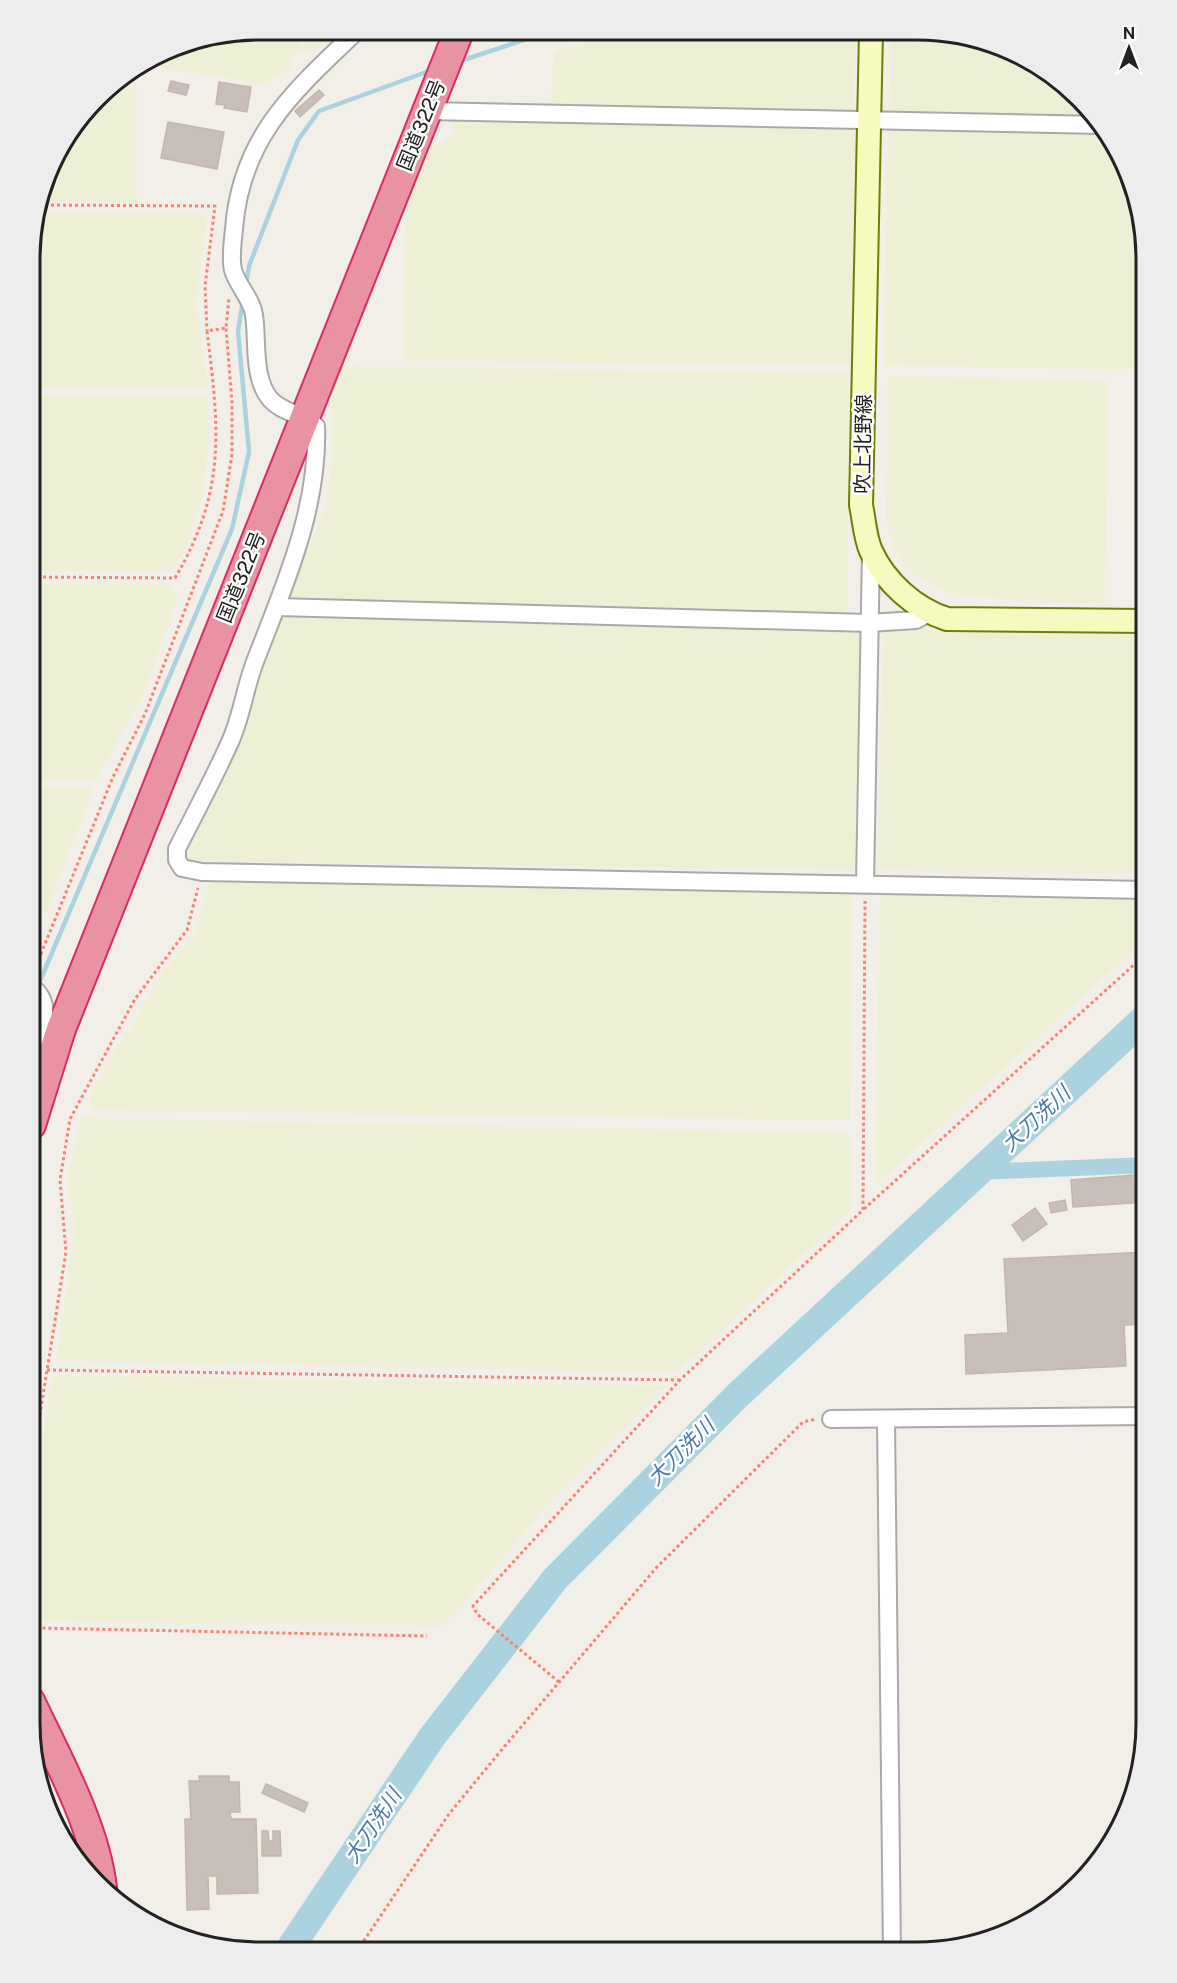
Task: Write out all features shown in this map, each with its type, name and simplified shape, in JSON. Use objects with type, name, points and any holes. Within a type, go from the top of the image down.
[{"type":"highway","name":"国道322号","points":[[40,1090],[61,1029],[455,40]]},
{"type":"highway","points":[[40,1723],[75,1799],[101,1874]]},
{"type":"main road","name":"吹上北野線","points":[[870,40],[861,505],[871,551],[897,589],[929,614],[947,619],[1136,621]]},
{"type":"street","points":[[347,40],[296,90],[262,132],[236,203],[233,270],[254,312],[259,370],[268,398],[281,409],[305,416],[316,426],[314,487],[277,608],[255,662],[231,741],[177,849],[177,860],[182,868],[202,872],[1136,890]]},
{"type":"street","points":[[427,111],[1090,125]]},
{"type":"street","points":[[865,884],[871,551]]},
{"type":"street","points":[[277,608],[869,623],[916,620],[929,614]]},
{"type":"street","points":[[40,994],[45,1005],[40,1032]]},
{"type":"street","points":[[40,1076],[42,1082]]},
{"type":"street","points":[[831,1419],[1136,1416]]},
{"type":"street","points":[[886,1420],[892,1942]]},
{"type":"path","points":[[40,577],[175,578],[192,549],[208,509],[218,428],[207,331],[205,286],[215,206],[48,205]]},
{"type":"path","points":[[40,956],[113,777],[145,714],[223,511],[232,454],[232,403],[226,328],[233,270]]},
{"type":"path","points":[[207,331],[226,328]]},
{"type":"path","points":[[40,1419],[66,1252],[60,1180],[70,1119],[135,999],[187,930],[202,872]]},
{"type":"path","points":[[863,1210],[865,884]]},
{"type":"path","points":[[559,1682],[477,1614],[473,1606],[680,1380],[1136,962]]},
{"type":"path","points":[[47,1370],[680,1380]]},
{"type":"path","points":[[364,1942],[449,1815],[656,1568],[803,1422],[831,1419]]},
{"type":"path","points":[[40,1628],[427,1636]]},
{"type":"green space","points":[[301,40],[301,50],[293,55],[290,70],[262,84],[156,67],[189,52],[231,42]]},
{"type":"green space","points":[[305,40],[327,40],[311,54],[305,53]]},
{"type":"green space","points":[[594,40],[855,40],[854,112],[551,104],[554,52]]},
{"type":"green space","points":[[891,40],[917,40],[946,42],[974,48],[1014,63],[1051,86],[1084,118],[889,113]]},
{"type":"green space","points":[[136,78],[137,202],[48,202],[57,176],[77,138],[95,115]]},
{"type":"green space","points":[[454,119],[852,129],[858,137],[850,364],[403,361],[406,208],[426,149],[443,143],[452,133]]},
{"type":"green space","points":[[888,130],[1097,134],[1120,176],[1135,231],[1136,370],[884,365]]},
{"type":"green space","points":[[204,213],[207,222],[196,303],[208,388],[40,388],[40,260],[46,214]]},
{"type":"green space","points":[[340,366],[850,374],[847,612],[295,603],[289,595],[327,501],[332,451],[331,391]]},
{"type":"green space","points":[[888,376],[1108,381],[1105,604],[1009,600],[949,592],[923,580],[904,566],[891,542],[886,516]]},
{"type":"green space","points":[[40,395],[207,395],[209,428],[204,492],[185,549],[170,570],[40,571]]},
{"type":"green space","points":[[169,583],[177,600],[143,695],[97,779],[40,779],[40,584]]},
{"type":"green space","points":[[279,616],[861,627],[855,870],[191,861],[187,854],[254,702],[262,657]]},
{"type":"green space","points":[[883,629],[1136,633],[1136,874],[878,870]]},
{"type":"green space","points":[[40,787],[94,787],[40,929]]},
{"type":"green space","points":[[211,879],[853,893],[850,1120],[92,1110],[89,1095],[110,1057],[133,1025],[159,976],[193,937]]},
{"type":"green space","points":[[888,892],[1136,899],[1136,948],[878,1183],[875,1177],[880,898]]},
{"type":"green space","points":[[81,1118],[843,1133],[852,1139],[852,1209],[679,1370],[666,1372],[56,1361],[75,1224],[67,1182]]},
{"type":"green space","points":[[58,1375],[667,1386],[556,1495],[444,1626],[43,1621],[40,1613],[40,1450],[52,1378]]},
{"type":"building","points":[[171,81],[189,85],[186,95],[168,91]]},
{"type":"building","points":[[219,82],[251,87],[247,112],[224,108],[225,105],[216,104]]},
{"type":"building","points":[[319,90],[324,95],[300,117],[295,111]]},
{"type":"building","points":[[168,122],[224,132],[217,169],[161,158]]},
{"type":"building","points":[[1136,1175],[1136,1203],[1073,1207],[1071,1180]]},
{"type":"building","points":[[1065,1200],[1067,1210],[1051,1213],[1049,1203]]},
{"type":"building","points":[[1035,1208],[1047,1224],[1023,1241],[1012,1225]]},
{"type":"building","points":[[1136,1253],[1136,1324],[1124,1325],[1126,1366],[966,1374],[965,1335],[1008,1333],[1004,1259]]},
{"type":"building","points":[[199,1776],[229,1776],[229,1782],[239,1782],[240,1812],[230,1812],[231,1819],[256,1819],[258,1893],[217,1894],[217,1876],[208,1876],[209,1909],[187,1910],[185,1819],[191,1819],[189,1781],[200,1781]]},
{"type":"building","points":[[266,1784],[308,1803],[304,1812],[262,1793]]},
{"type":"building","points":[[262,1831],[268,1831],[269,1841],[273,1841],[273,1831],[280,1831],[281,1856],[262,1856]]},
{"type":"waterway","points":[[457,62],[524,40]]},
{"type":"waterway","points":[[246,284],[249,266],[298,140],[319,111],[432,70]]},
{"type":"waterway","points":[[40,981],[232,529],[249,452],[238,331],[243,301]]},
{"type":"waterway","name":"大刀洗川","points":[[294,1942],[432,1737],[555,1579],[738,1395],[1136,1026]]},
{"type":"waterway","points":[[978,1172],[1136,1165]]}]
